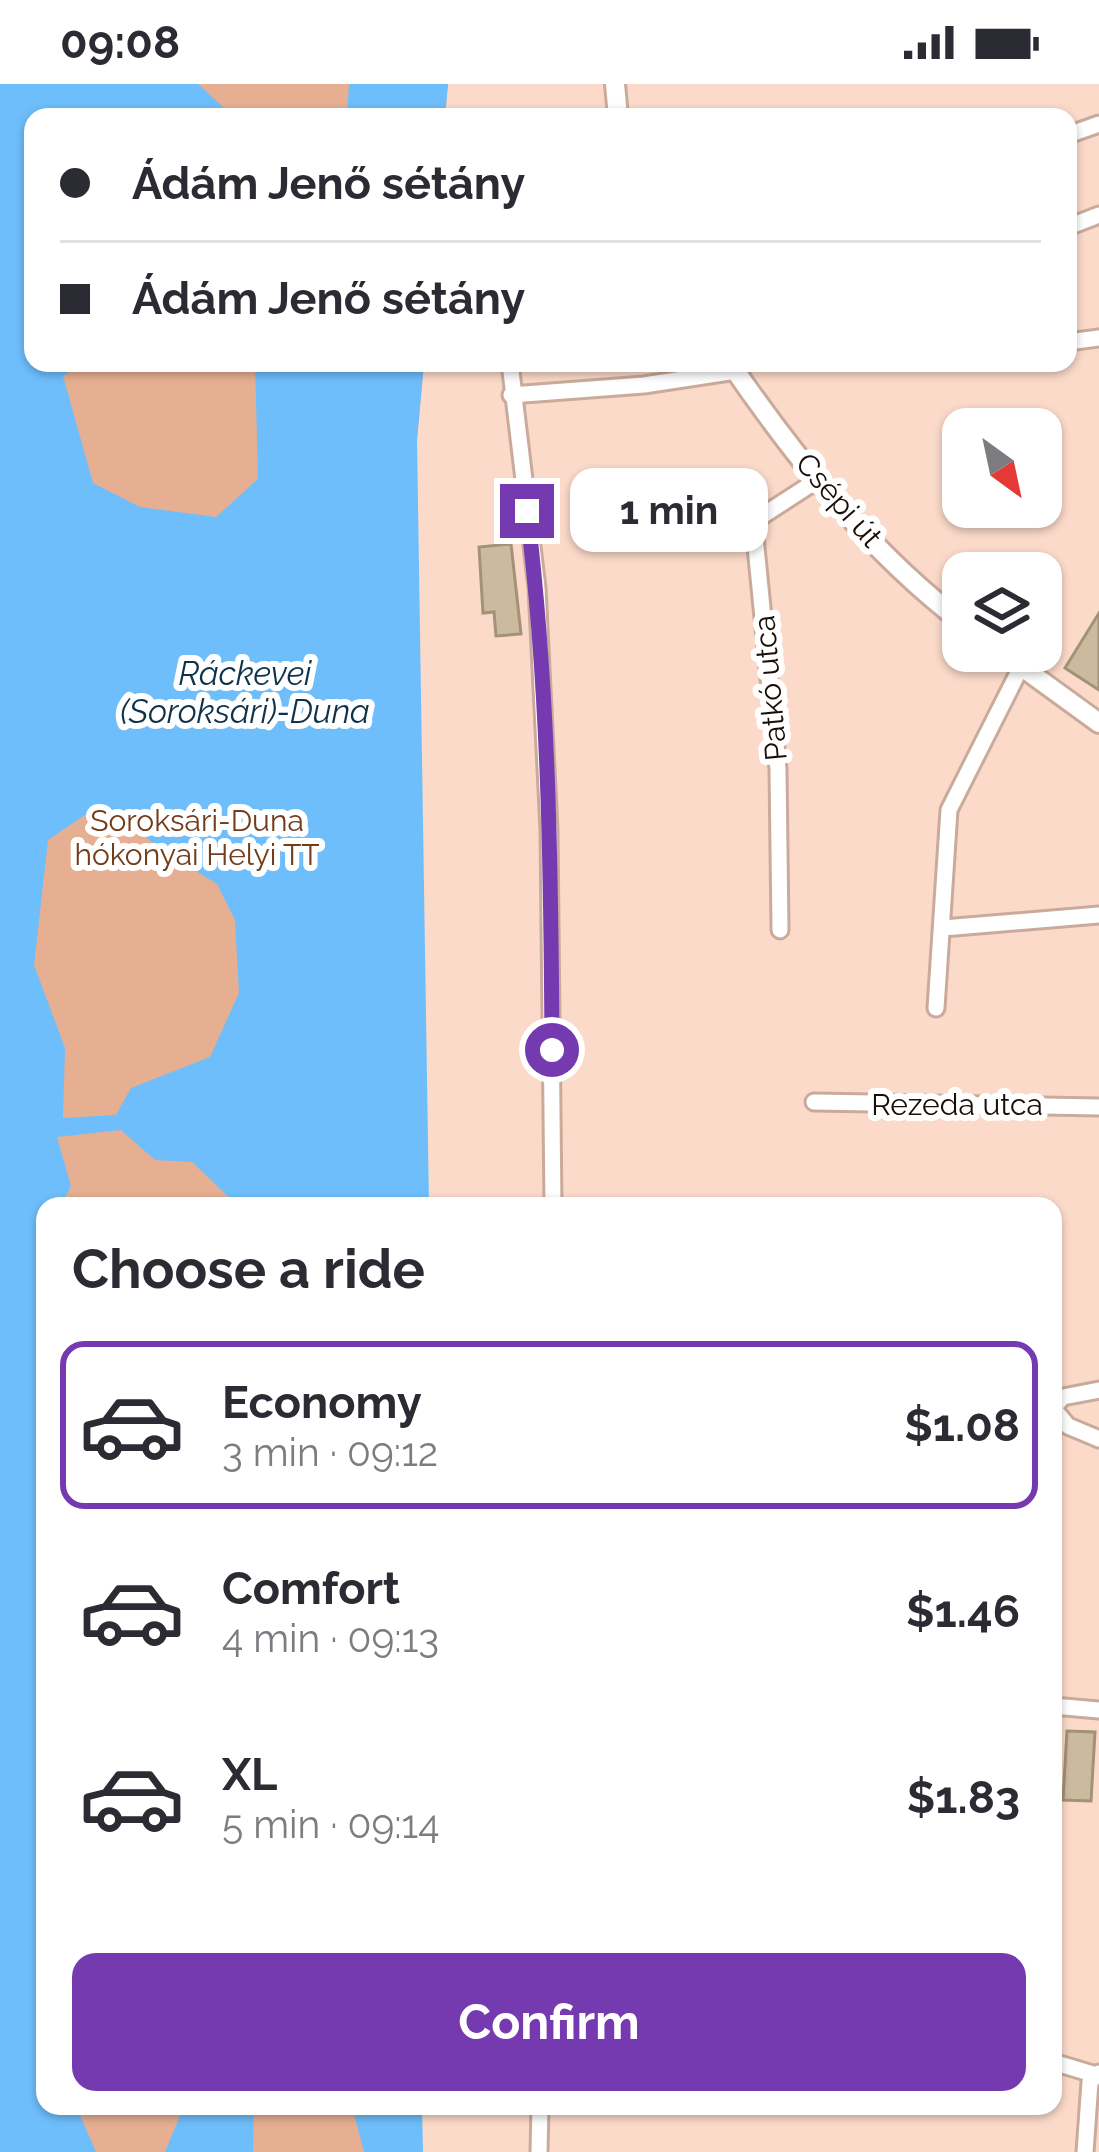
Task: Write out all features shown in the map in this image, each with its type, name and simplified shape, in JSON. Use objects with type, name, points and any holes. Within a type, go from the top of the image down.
[{"type":"street","points":[[511,372],[539,632],[549,829],[553,1197]]},
{"type":"street","points":[[512,395],[644,385],[708,372]]},
{"type":"street","name":"Csépi út","points":[[737,372],[819,479],[884,552],[942,604]]},
{"type":"street","name":"Patkó utca","points":[[780,930],[778,769],[754,527],[759,518],[819,479]]},
{"type":"street","points":[[936,1008],[949,810],[1019,672]]},
{"type":"street","points":[[1029,672],[1099,723]]},
{"type":"street","points":[[943,928],[1099,915]]},
{"type":"street","name":"Rezeda utca","points":[[814,1102],[1099,1107]]},
{"type":"street","points":[[1062,1397],[1099,1390]]},
{"type":"street","points":[[1062,1419],[1099,1439]]},
{"type":"street","points":[[1062,1707],[1099,1710]]},
{"type":"street","points":[[1062,2064],[1097,2074],[1090,2082],[1085,2152]]},
{"type":"street","points":[[539,2152],[540,2115]]},
{"type":"green space","name":"Ráckevei (Soroksári)-Duna","points":[[0,84],[448,84],[446,108],[24,108],[24,372],[423,372],[417,440],[395,1197],[36,1197],[36,2115],[379,2115],[381,2152],[0,2152]]},
{"type":"water","name":"Ráckevei (Soroksári)-Duna","points":[[0,84],[198,84],[224,108],[24,108],[24,372],[69,372],[63,376],[93,483],[140,507],[216,517],[258,479],[255,372],[423,372],[417,440],[429,1197],[229,1197],[192,1162],[155,1160],[121,1130],[57,1137],[71,1186],[66,1197],[36,1197],[36,2115],[80,2115],[96,2152],[0,2152]],"holes":[[[91,811],[122,816],[160,849],[217,884],[235,920],[239,993],[210,1057],[131,1088],[116,1115],[63,1118],[65,1048],[34,965],[48,840]]]},
{"type":"water","points":[[349,84],[448,84],[446,108],[348,108]]},
{"type":"water","points":[[180,2115],[254,2115],[253,2152],[165,2152]]},
{"type":"water","points":[[354,2115],[422,2115],[423,2152],[364,2152]]},
{"type":"building","points":[[511,544],[521,634],[496,636],[494,612],[483,613],[479,547]]},
{"type":"building","points":[[1099,613],[1099,690],[1065,668]]},
{"type":"building","points":[[1067,1731],[1095,1732],[1091,1801],[1063,1800]]},
{"type":"route","points":[[527,511],[537,588],[547,789],[552,1050]]},
{"type":"park label","name":"Soroksári-Duna hókonyai Helyi TT","points":[[197,838]]}]
